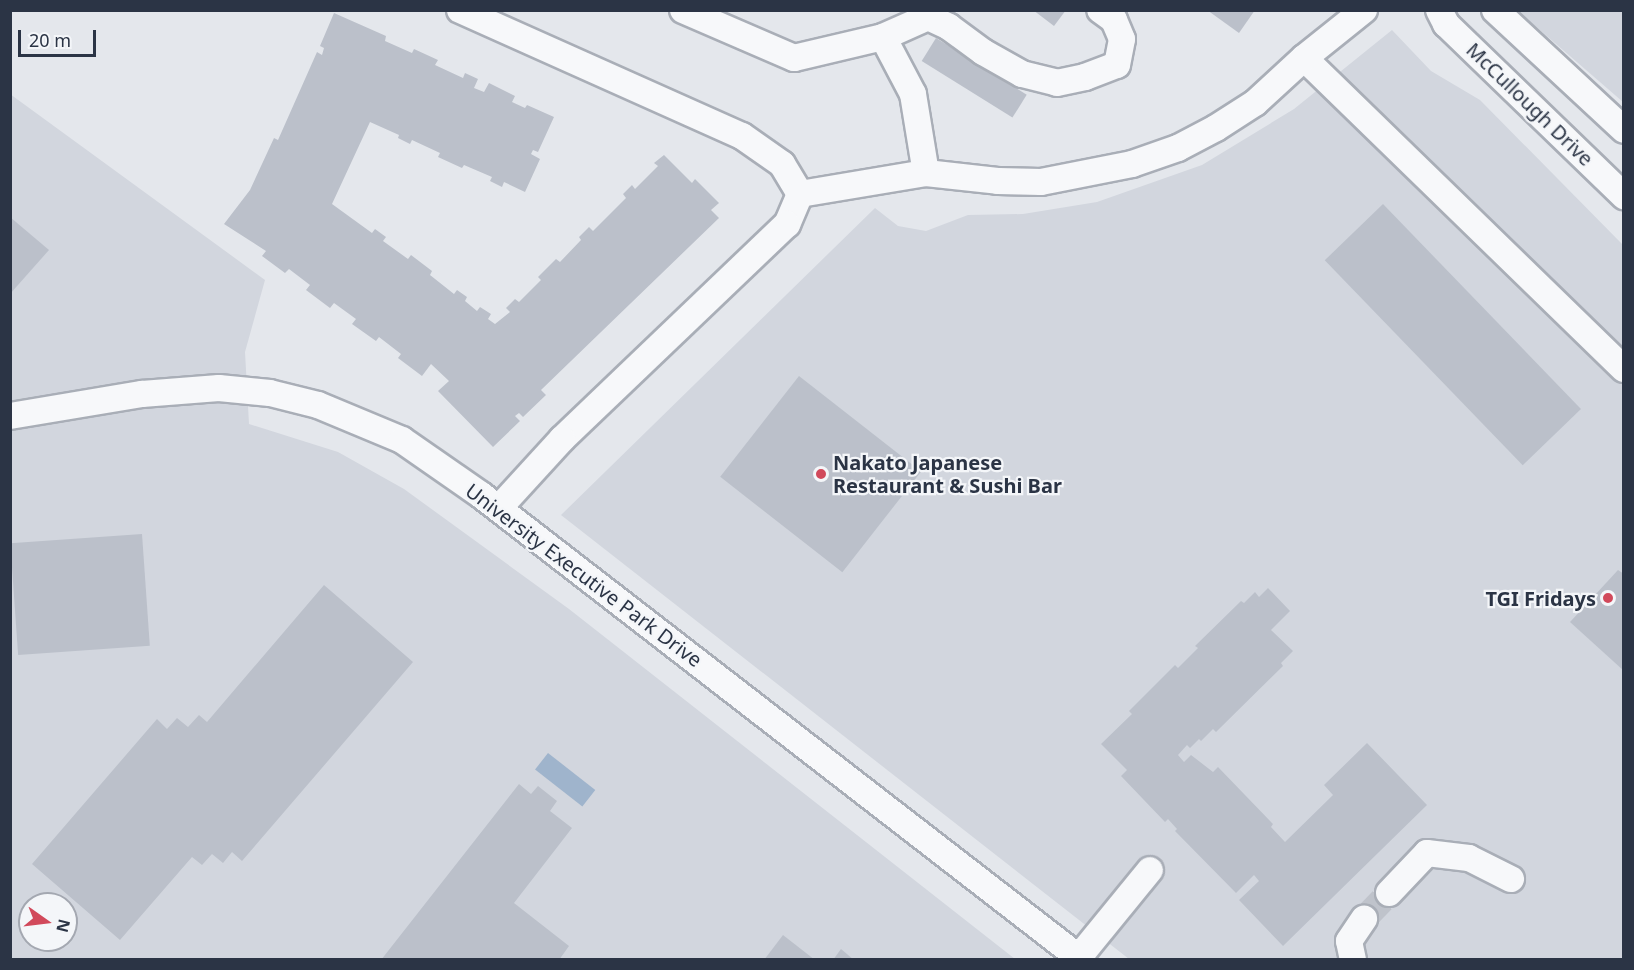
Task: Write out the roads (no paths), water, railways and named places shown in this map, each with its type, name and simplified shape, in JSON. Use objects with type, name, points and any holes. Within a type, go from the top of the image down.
[{"type":"street","points":[[460,10],[742,136],[782,164],[800,194]]},
{"type":"street","points":[[683,10],[794,58],[883,37],[929,14],[983,52],[1022,74],[1057,83],[1085,77],[1116,64],[1122,39],[1114,20],[1100,10]]},
{"type":"street","points":[[800,194],[926,173],[998,181],[1041,182],[1132,164],[1178,148],[1216,128],[1255,103],[1304,58],[1364,10]]},
{"type":"street","name":"McCullough Drive","points":[[1439,10],[1446,24],[1623,196]]},
{"type":"street","points":[[1495,10],[1623,130]]},
{"type":"street","points":[[883,37],[913,94],[926,173]]},
{"type":"street","points":[[1304,58],[1623,369]]},
{"type":"street","points":[[499,508],[562,440],[787,224],[800,194]]},
{"type":"street","name":"University Executive Park Drive","points":[[10,416],[142,394],[219,388],[270,393],[344,413],[402,440],[499,508],[1081,958]]},
{"type":"street","points":[[1389,892],[1427,853],[1468,858],[1511,879]]},
{"type":"street","points":[[1081,958],[1150,870]]},
{"type":"street","points":[[1353,960],[1349,941],[1364,919]]},
{"type":"water","points":[[548,753],[595,790],[582,806],[535,770]]},
{"type":"tunnel","points":[[1364,919],[1389,893]]},
{"type":"place","name":"Nakato Japanese Restaurant & Sushi Bar","points":[[821,474]]},
{"type":"place","name":"TGI Fridays","points":[[1608,598]]}]
